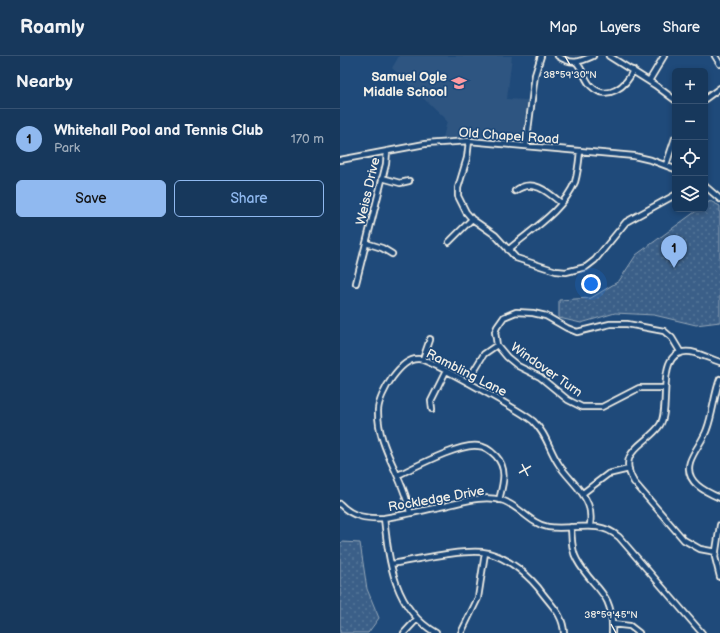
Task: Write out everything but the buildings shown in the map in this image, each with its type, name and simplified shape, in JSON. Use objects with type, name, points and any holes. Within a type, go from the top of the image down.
[{"type":"street","points":[[526,146],[535,75],[541,56]]},
{"type":"street","points":[[558,56],[568,61],[576,62],[593,56]]},
{"type":"street","points":[[609,56],[633,70],[672,98]]},
{"type":"street","points":[[648,81],[664,56]]},
{"type":"street","points":[[715,56],[720,64]]},
{"type":"street","points":[[576,62],[592,87],[601,92],[611,92],[619,89],[628,81],[633,70]]},
{"type":"street","points":[[708,97],[718,89],[720,96]]},
{"type":"street","points":[[666,165],[674,140]]},
{"type":"street","points":[[469,141],[458,192],[462,206],[472,219],[495,235],[520,261],[556,271],[566,272],[582,268],[595,260],[626,222],[672,197]]},
{"type":"street","name":"Old Chapel Road","points":[[340,160],[433,143],[469,141],[634,156],[672,168]]},
{"type":"street","name":"Weiss Drive","points":[[356,283],[382,178],[387,151]]},
{"type":"street","points":[[508,250],[548,217],[561,203],[575,180],[580,151]]},
{"type":"street","points":[[382,178],[400,183],[409,181]]},
{"type":"street","points":[[515,191],[526,185],[537,186],[561,203]]},
{"type":"street","points":[[708,188],[720,198]]},
{"type":"street","points":[[449,242],[472,219]]},
{"type":"street","points":[[366,243],[382,248],[392,254]]},
{"type":"street","name":"Windover Turn","points":[[665,388],[639,388],[602,407],[582,407],[568,400],[540,377],[512,361],[497,344],[495,332],[502,320],[513,313],[526,312],[546,316],[577,332],[616,323],[656,328],[670,334],[681,353]]},
{"type":"street","points":[[423,360],[430,339]]},
{"type":"street","points":[[467,382],[484,354],[497,344]]},
{"type":"street","points":[[716,552],[700,549],[684,540],[634,482],[629,469],[630,458],[635,448],[661,423],[664,407],[667,367],[671,360],[681,353],[692,352],[720,362]]},
{"type":"street","name":"Rambling Lane","points":[[410,513],[398,475],[381,438],[379,405],[392,379],[404,364],[414,359],[423,360],[467,382],[534,422],[544,435],[558,463],[583,493],[590,509],[590,525]]},
{"type":"street","points":[[432,409],[431,401],[446,371]]},
{"type":"street","points":[[720,379],[707,430],[690,462],[689,468],[695,484],[705,491],[720,498]]},
{"type":"street","points":[[398,475],[453,451],[470,446],[479,446],[491,451],[502,466],[504,480],[499,500]]},
{"type":"street","points":[[583,493],[608,474],[629,469]]},
{"type":"street","name":"Rockledge Drive","points":[[341,506],[361,517],[384,518],[482,498],[509,503],[545,526],[571,527],[590,525],[606,529],[619,537],[702,633]]},
{"type":"street","points":[[384,518],[391,564],[400,596],[417,619],[436,633]]},
{"type":"street","points":[[720,525],[716,552],[717,568],[720,577]]},
{"type":"street","points":[[571,527],[574,555],[605,598],[610,608],[612,633]]},
{"type":"street","points":[[391,564],[461,553],[485,553],[506,561],[530,578],[558,611],[562,621],[564,633]]},
{"type":"street","points":[[461,633],[478,598],[485,553]]},
{"type":"street","points":[[404,633],[417,619]]},
{"type":"street","points":[[612,624],[630,626],[639,633]]},
{"type":"shaded area","name":"Samuel Ogle Middle School","points":[[399,56],[512,56],[507,99],[528,100],[522,140],[443,138],[447,121],[392,68]]},
{"type":"shaded area","points":[[710,201],[720,206],[720,322],[696,325],[654,315],[615,313],[581,323],[559,318],[559,300],[591,298],[619,281],[636,255],[695,212],[708,212],[708,203]]},
{"type":"shaded area","points":[[342,542],[360,543],[367,589],[379,618],[368,633],[340,633],[340,544]]},
{"type":"place","name":"Samuel Ogle Middle School","points":[[459,83]]},
{"type":"place","name":"Whitehall Pool and Tennis Club","points":[[674,268]]}]
